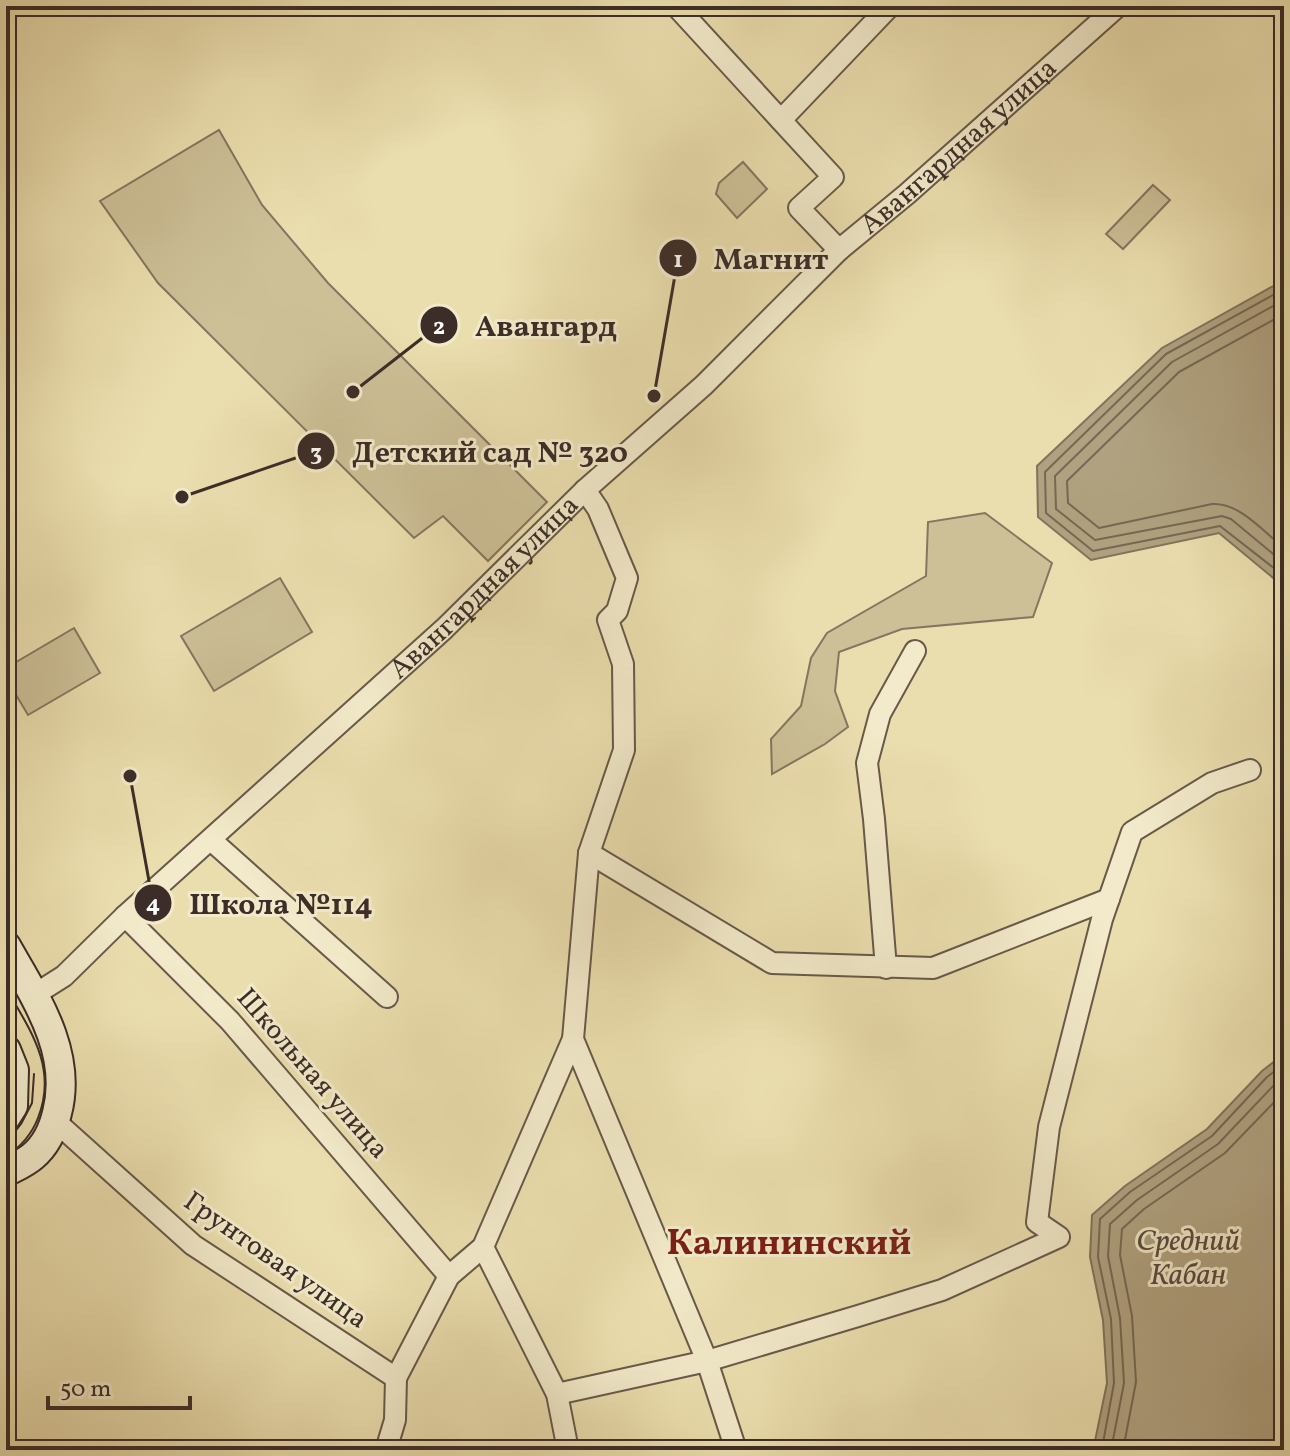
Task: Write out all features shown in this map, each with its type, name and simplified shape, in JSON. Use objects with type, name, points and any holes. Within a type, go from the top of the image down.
[{"type":"main road","points":[[6,946],[52,1032],[61,1067],[61,1097],[47,1141],[32,1157],[6,1172]]},
{"type":"main road","points":[[6,1050],[14,1070],[13,1106],[6,1117]]},
{"type":"street","points":[[676,6],[833,177],[799,208],[839,250]]},
{"type":"street","points":[[781,120],[890,6]]},
{"type":"street","name":"Авангардная улица","points":[[34,995],[64,976],[125,916],[444,629],[585,490],[704,385],[839,250],[907,194],[1118,6]]},
{"type":"street","points":[[386,1450],[395,1420],[396,1378],[449,1276],[483,1247],[573,1039],[589,853],[624,750],[623,664],[608,620],[617,611],[627,578],[598,509],[585,490]]},
{"type":"street","points":[[886,968],[867,763],[880,714],[915,651]]},
{"type":"street","points":[[557,1394],[707,1361],[942,1290],[1059,1237],[1037,1222],[1049,1127],[1102,919],[1132,832],[1212,783],[1250,770]]},
{"type":"street","points":[[211,840],[387,997]]},
{"type":"street","points":[[589,853],[772,963],[933,968],[1109,899]]},
{"type":"street","name":"Школьная улица","points":[[125,916],[230,1021],[449,1276]]},
{"type":"street","points":[[573,1039],[707,1361],[736,1450]]},
{"type":"street","name":"Грунтовая улица","points":[[55,1121],[193,1245],[396,1378]]},
{"type":"street","points":[[483,1247],[557,1394],[568,1450]]},
{"type":"shaded area","points":[[219,130],[262,205],[328,283],[547,502],[488,561],[443,516],[414,538],[158,283],[100,201]]},
{"type":"shaded area","points":[[743,162],[767,189],[737,218],[716,194],[719,183]]},
{"type":"shaded area","points":[[1153,185],[1170,200],[1123,249],[1106,234]]},
{"type":"shaded area","points":[[985,513],[1052,563],[1033,617],[902,629],[839,652],[835,691],[848,727],[772,774],[771,739],[801,706],[811,658],[827,633],[926,576],[928,522]]},
{"type":"shaded area","points":[[280,578],[312,632],[214,691],[181,636]]},
{"type":"shaded area","points":[[74,628],[100,673],[28,715],[6,678],[6,668]]},
{"type":"water","points":[[1284,280],[1284,587],[1219,533],[1091,560],[1038,517],[1037,466],[1162,348]]},
{"type":"water","name":"Средний Кабан","points":[[1284,1054],[1284,1450],[1090,1450],[1095,1441],[1107,1383],[1103,1320],[1090,1257],[1092,1215],[1125,1186],[1207,1129],[1262,1071]]},
{"type":"tram line","points":[[6,988],[32,1034],[45,1082],[36,1124],[21,1144],[6,1156]]},
{"type":"tram line","points":[[6,1143],[32,1103],[34,1074]]},
{"type":"place","name":"Авангард","points":[[353,392]]},
{"type":"place","name":"Магнит","points":[[654,396]]},
{"type":"place","name":"Детский сад № 320","points":[[182,497]]},
{"type":"place","name":"Школа №114","points":[[130,776]]},
{"type":"district","name":"Калининский","points":[[789,1245]]}]
